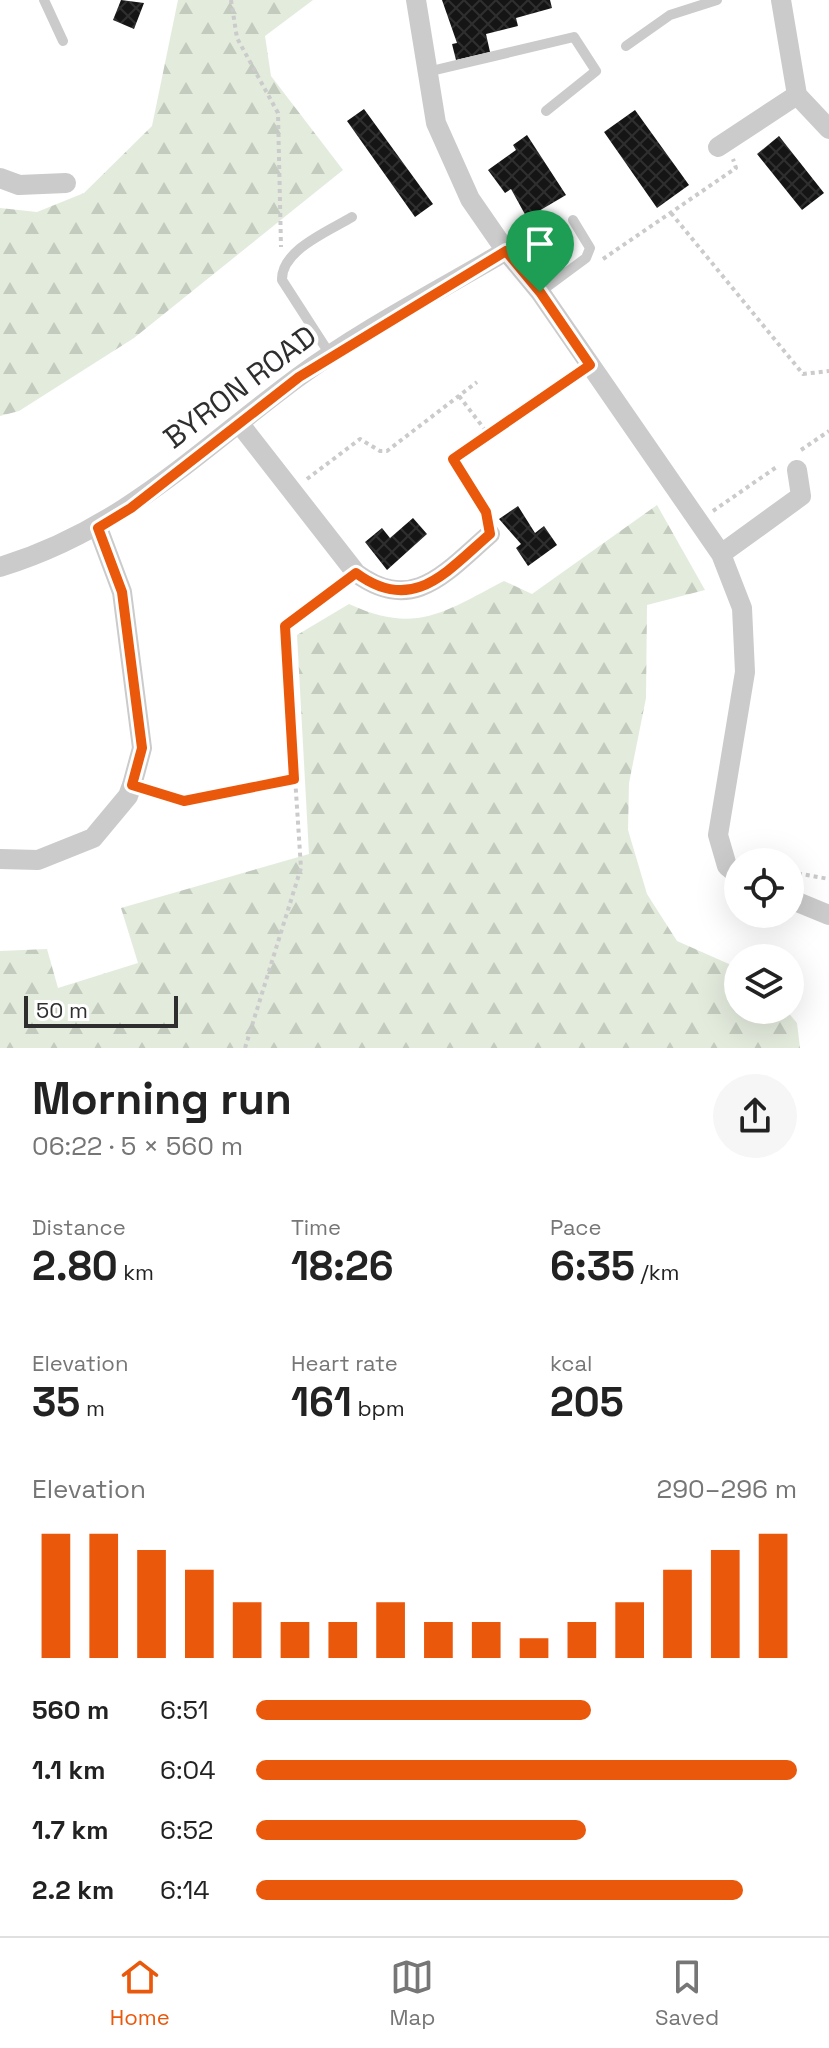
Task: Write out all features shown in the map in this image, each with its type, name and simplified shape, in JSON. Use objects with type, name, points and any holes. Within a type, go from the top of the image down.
[{"type":"street","points":[[416,0],[436,123],[470,199],[506,251],[540,292],[721,554],[742,608],[745,672],[718,835],[724,856]]},
{"type":"street","points":[[781,0],[797,95],[829,129]]},
{"type":"street","points":[[722,145],[797,95]]},
{"type":"street","points":[[0,178],[19,185],[66,183]]},
{"type":"street","name":"BYRON ROAD","points":[[0,567],[98,528],[131,508],[331,356],[506,251]]},
{"type":"street","points":[[239,423],[356,573],[375,587],[392,592],[434,582],[490,534]]},
{"type":"street","points":[[721,554],[801,496],[789,464]]},
{"type":"street","points":[[0,859],[38,860],[93,838],[128,796],[132,785],[142,748],[122,592],[98,528]]},
{"type":"street","points":[[804,905],[829,915]]},
{"type":"lane","points":[[44,0],[63,41]]},
{"type":"lane","points":[[626,46],[670,15],[717,0]]},
{"type":"lane","points":[[427,72],[574,37],[596,71],[546,111]]},
{"type":"lane","points":[[331,356],[282,280],[282,269],[292,255],[352,217]]},
{"type":"lane","points":[[540,292],[586,258],[590,248],[573,220]]},
{"type":"path","points":[[231,0],[237,38],[278,113],[282,269]]},
{"type":"path","points":[[586,258],[600,261],[736,168],[722,145]]},
{"type":"path","points":[[671,213],[803,374],[829,371]]},
{"type":"path","points":[[490,534],[486,512],[453,459],[590,365]]},
{"type":"path","points":[[293,490],[360,439],[380,451],[387,451],[477,382]]},
{"type":"path","points":[[459,396],[489,435]]},
{"type":"path","points":[[698,521],[789,464],[829,431]]},
{"type":"path","points":[[245,1048],[301,868],[285,626],[356,573]]},
{"type":"path","points":[[132,785],[184,801],[294,779]]},
{"type":"path","points":[[804,875],[829,879]]},
{"type":"green space","points":[[178,0],[313,0],[265,36],[271,76],[343,170],[134,338],[19,411],[0,416],[0,208],[37,212],[84,193],[152,126]]},
{"type":"green space","points":[[657,505],[705,590],[647,605],[646,698],[629,783],[628,830],[647,894],[677,941],[724,962],[724,1024],[797,1024],[800,1048],[0,1048],[0,951],[47,949],[58,988],[138,963],[121,908],[309,854],[297,635],[349,604],[393,618],[412,619],[446,610],[504,581],[532,594]]},
{"type":"building","points":[[121,0],[144,3],[134,29],[113,20]]},
{"type":"building","points":[[442,0],[550,0],[552,8],[516,18],[518,26],[486,34],[490,52],[456,60],[452,44],[457,43]]},
{"type":"building","points":[[364,109],[433,204],[415,217],[347,121]]},
{"type":"building","points":[[635,110],[689,185],[657,208],[604,132]]},
{"type":"building","points":[[527,135],[566,195],[527,218],[511,189],[505,193],[488,170],[516,150],[513,145]]},
{"type":"building","points":[[779,136],[824,193],[802,210],[757,154]]},
{"type":"building","points":[[518,506],[535,533],[544,526],[557,545],[528,566],[516,548],[521,544],[499,519]]},
{"type":"building","points":[[413,518],[427,534],[387,570],[365,542],[382,528],[390,538]]},
{"type":"route","points":[[506,251],[540,292],[590,365],[453,459],[486,512],[490,534],[434,582],[392,592],[375,587],[356,573],[285,626],[294,779],[184,801],[132,785],[142,748],[122,592],[98,528],[131,508],[299,377],[506,251]]}]
